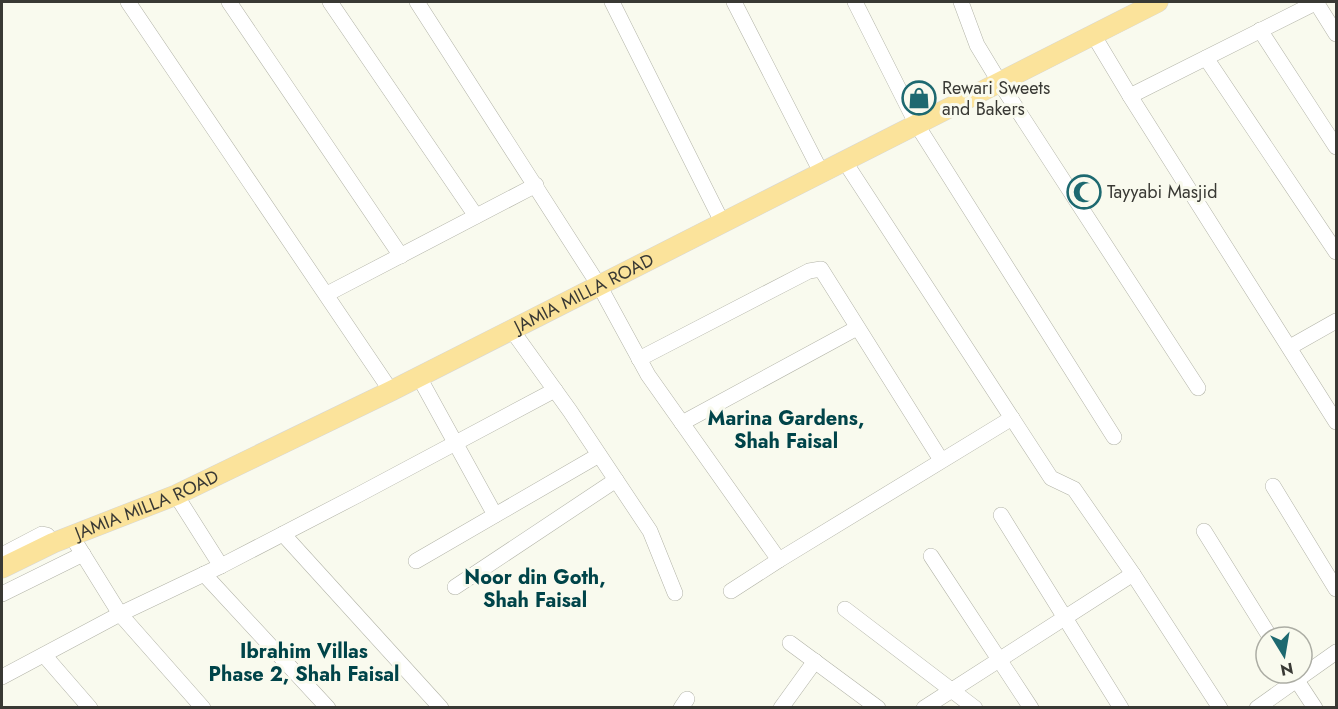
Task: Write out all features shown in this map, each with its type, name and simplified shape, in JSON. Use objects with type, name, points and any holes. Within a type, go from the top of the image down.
[{"type":"main road","name":"JAMIA MILLA ROAD","points":[[2,568],[62,539],[176,495],[391,391],[1158,2]]},
{"type":"street","points":[[128,2],[391,391]]},
{"type":"street","points":[[229,2],[302,106],[400,256]]},
{"type":"street","points":[[330,2],[476,216]]},
{"type":"street","points":[[417,2],[600,287],[648,375],[779,560]]},
{"type":"street","points":[[612,2],[723,224]]},
{"type":"street","points":[[734,2],[822,174]]},
{"type":"street","points":[[855,2],[917,125],[1114,437]]},
{"type":"street","points":[[962,2],[977,45],[1000,83],[1198,388]]},
{"type":"street","points":[[1130,96],[1209,63],[1260,30],[1316,2],[1336,34]]},
{"type":"street","points":[[1260,30],[1336,147]]},
{"type":"street","points":[[1094,36],[1336,422]]},
{"type":"street","points":[[1209,63],[1336,252]]},
{"type":"street","points":[[845,162],[1051,478],[1074,489],[1133,574],[1220,708]]},
{"type":"street","points":[[327,294],[536,185]]},
{"type":"street","points":[[639,359],[815,269],[821,269],[941,460]]},
{"type":"street","points":[[1290,347],[1336,321]]},
{"type":"street","points":[[682,423],[857,328]]},
{"type":"street","points":[[511,329],[650,531],[675,593]]},
{"type":"street","points":[[419,377],[495,515]]},
{"type":"street","points":[[2,677],[120,614],[283,534],[555,390]]},
{"type":"street","points":[[731,591],[1012,418]]},
{"type":"street","points":[[416,561],[599,455]]},
{"type":"street","points":[[455,587],[616,480]]},
{"type":"street","points":[[1273,486],[1336,589]]},
{"type":"street","points":[[176,495],[221,566]]},
{"type":"street","points":[[1001,515],[1121,708]]},
{"type":"street","points":[[1204,531],[1263,625]]},
{"type":"street","points":[[2,555],[42,534],[62,539],[83,554],[120,614],[203,708]]},
{"type":"street","points":[[283,534],[441,708]]},
{"type":"street","points":[[2,594],[83,554]]},
{"type":"street","points":[[931,556],[1031,708]]},
{"type":"street","points":[[204,574],[328,708]]},
{"type":"street","points":[[924,708],[1133,574]]},
{"type":"street","points":[[845,609],[975,708]]},
{"type":"street","points":[[790,643],[878,708]]},
{"type":"street","points":[[1314,665],[1336,652]]},
{"type":"street","points":[[44,655],[90,708]]},
{"type":"street","points":[[781,708],[815,661]]},
{"type":"street","points":[[1257,708],[1284,685]]},
{"type":"street","points":[[1300,685],[1315,708]]},
{"type":"place","name":"Rewari Sweets and Bakers","points":[[919,98]]},
{"type":"place","name":"Tayyabi Masjid","points":[[1084,192]]},
{"type":"district","name":"Marina Gardens, Shah Faisal","points":[[786,430]]},
{"type":"district","name":"Noor din Goth, Shah Faisal","points":[[535,588]]},
{"type":"district","name":"Ibrahim Villas Phase 2, Shah Faisal","points":[[304,662]]}]
